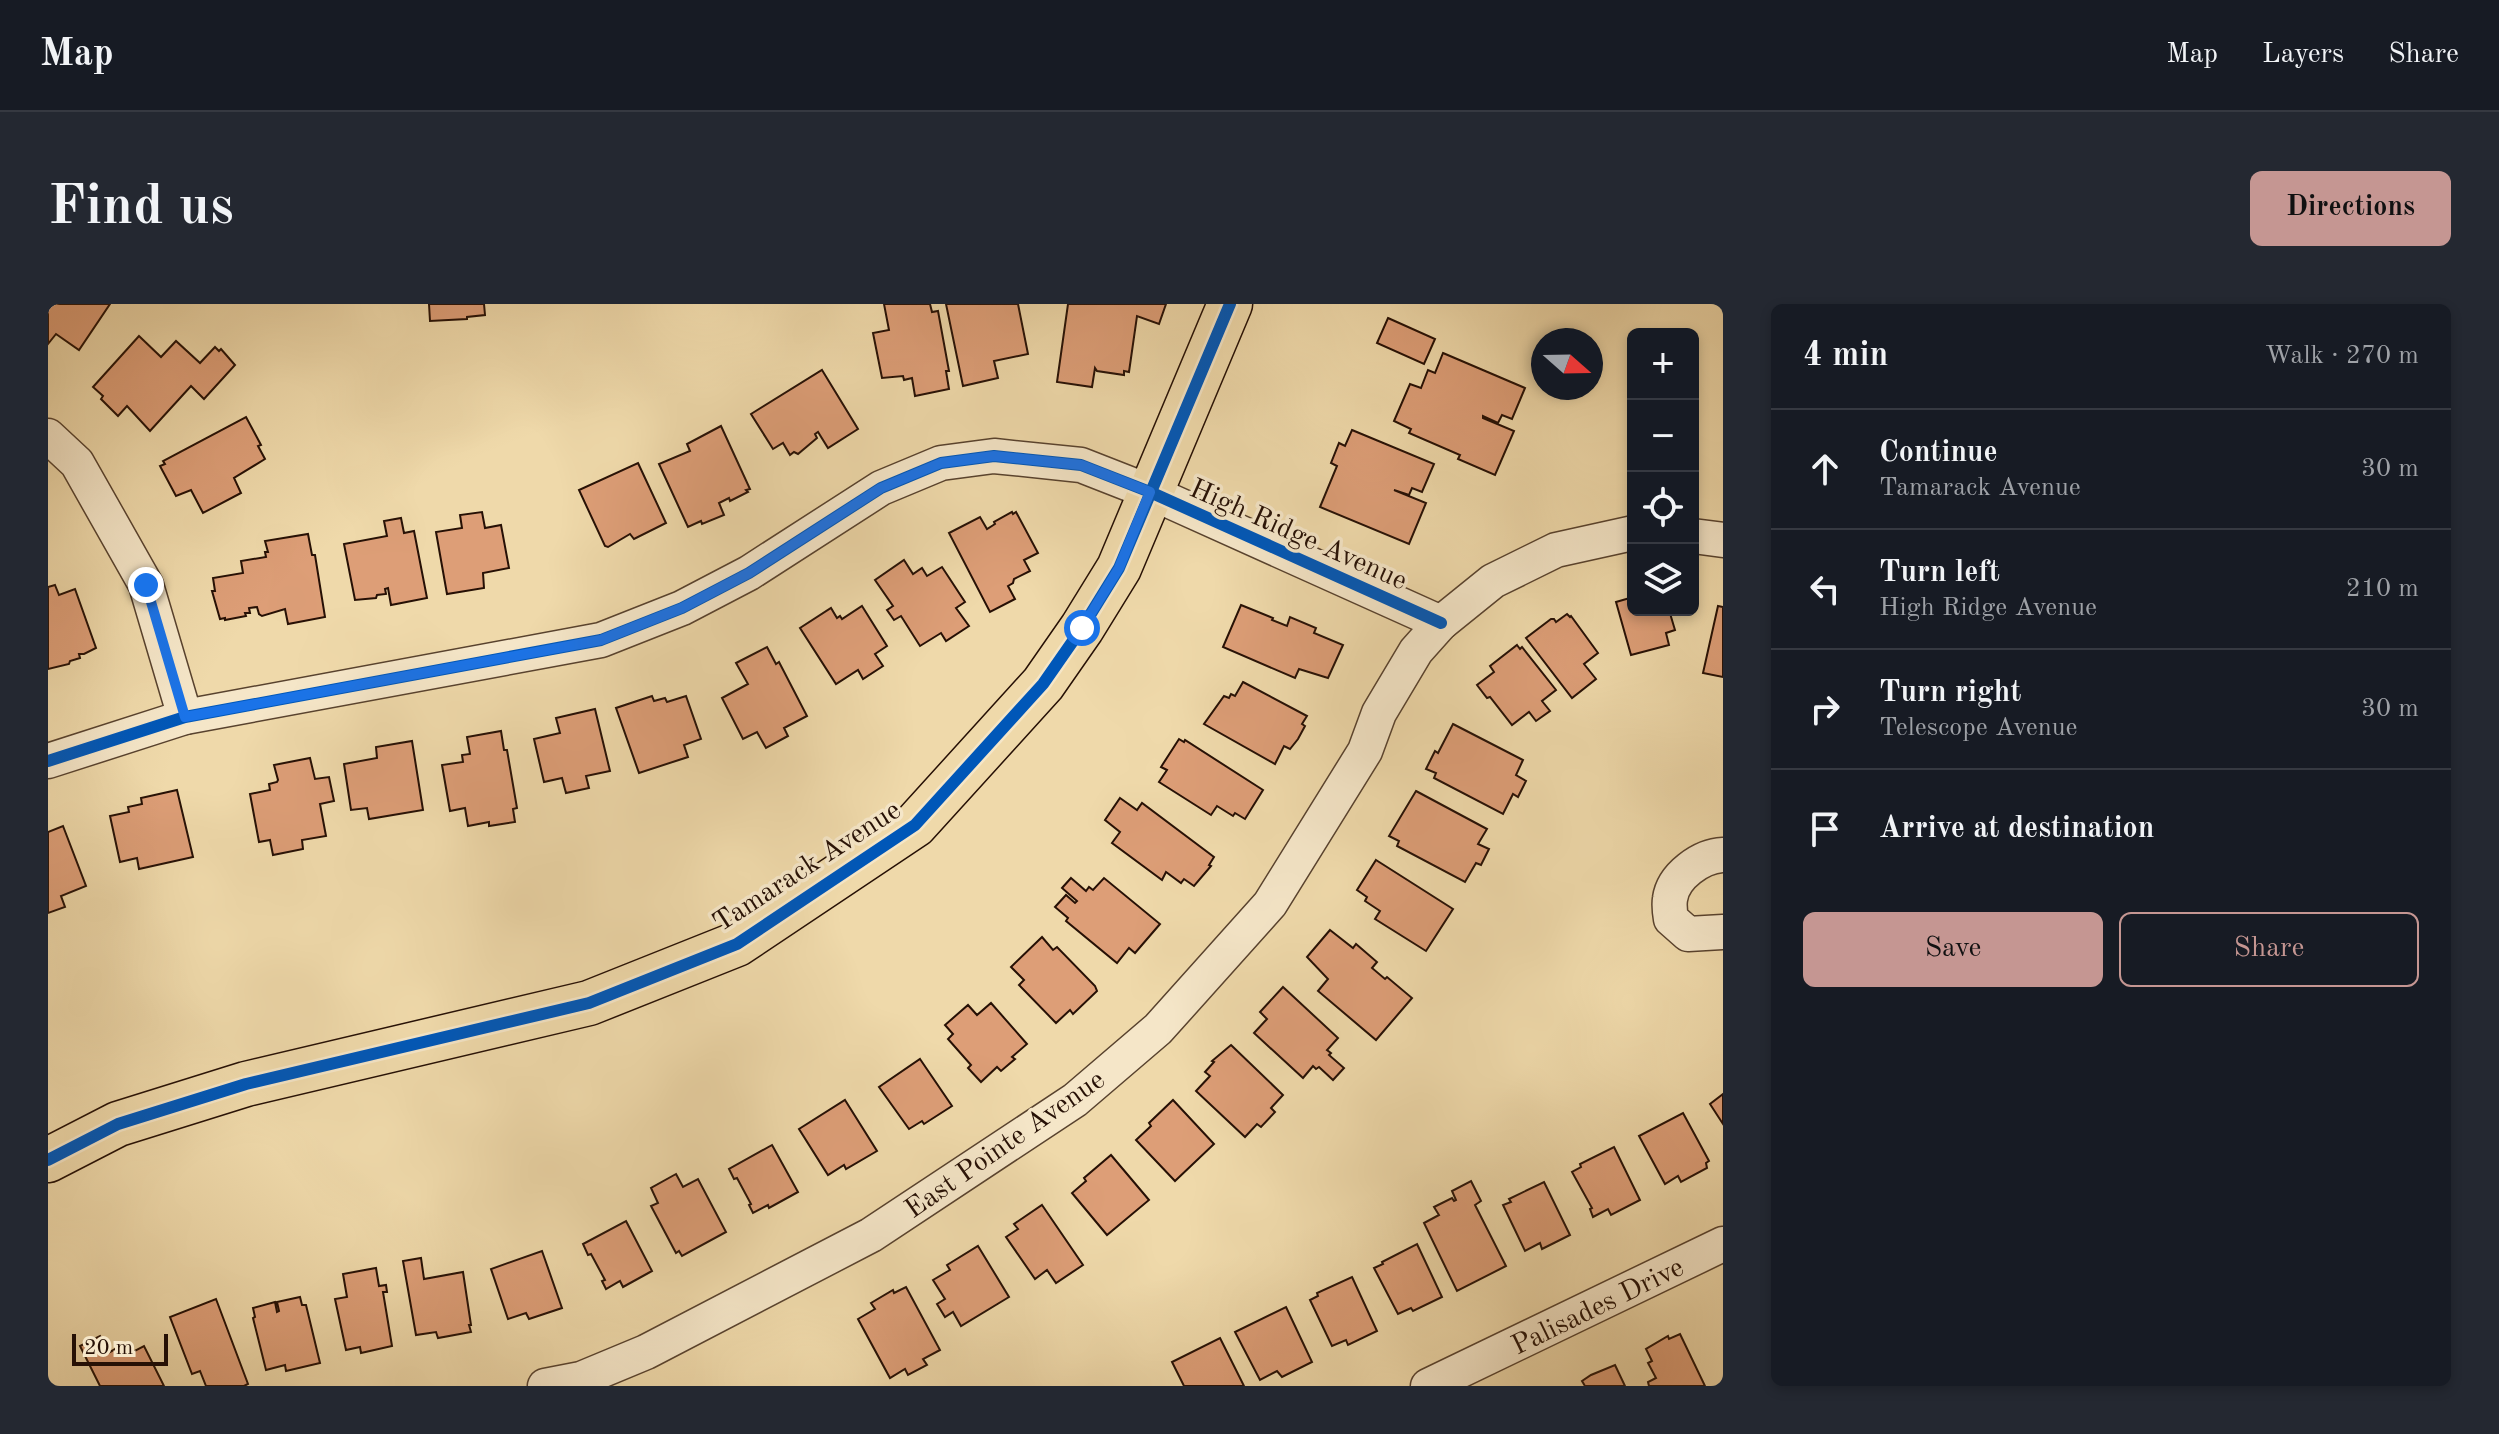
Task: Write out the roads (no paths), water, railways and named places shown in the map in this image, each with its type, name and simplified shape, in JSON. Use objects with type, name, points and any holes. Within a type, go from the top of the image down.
[{"type":"main road","name":"Tamarack Avenue","points":[[48,1160],[118,1124],[246,1084],[589,1003],[737,944],[915,825],[1043,684],[1119,568],[1230,304]]},
{"type":"street","points":[[48,436],[77,463],[146,585],[185,717]]},
{"type":"street","name":"High Ridge Avenue","points":[[48,761],[185,717],[601,640],[696,601],[749,573],[881,488],[941,463],[994,456],[1081,465],[1150,492],[1441,623]]},
{"type":"street","name":"East Pointe Avenue","points":[[545,1386],[581,1379],[646,1352],[871,1235],[1075,1100],[1158,1029],[1270,904],[1365,751],[1379,713],[1416,651],[1441,623],[1493,581],[1556,550],[1627,534]]},
{"type":"street","points":[[1699,537],[1723,540]]},
{"type":"street","points":[[1723,855],[1711,855],[1683,873],[1670,897],[1671,919],[1688,934],[1723,932]]},
{"type":"street","name":"Palisades Drive","points":[[1428,1386],[1723,1244]]}]
